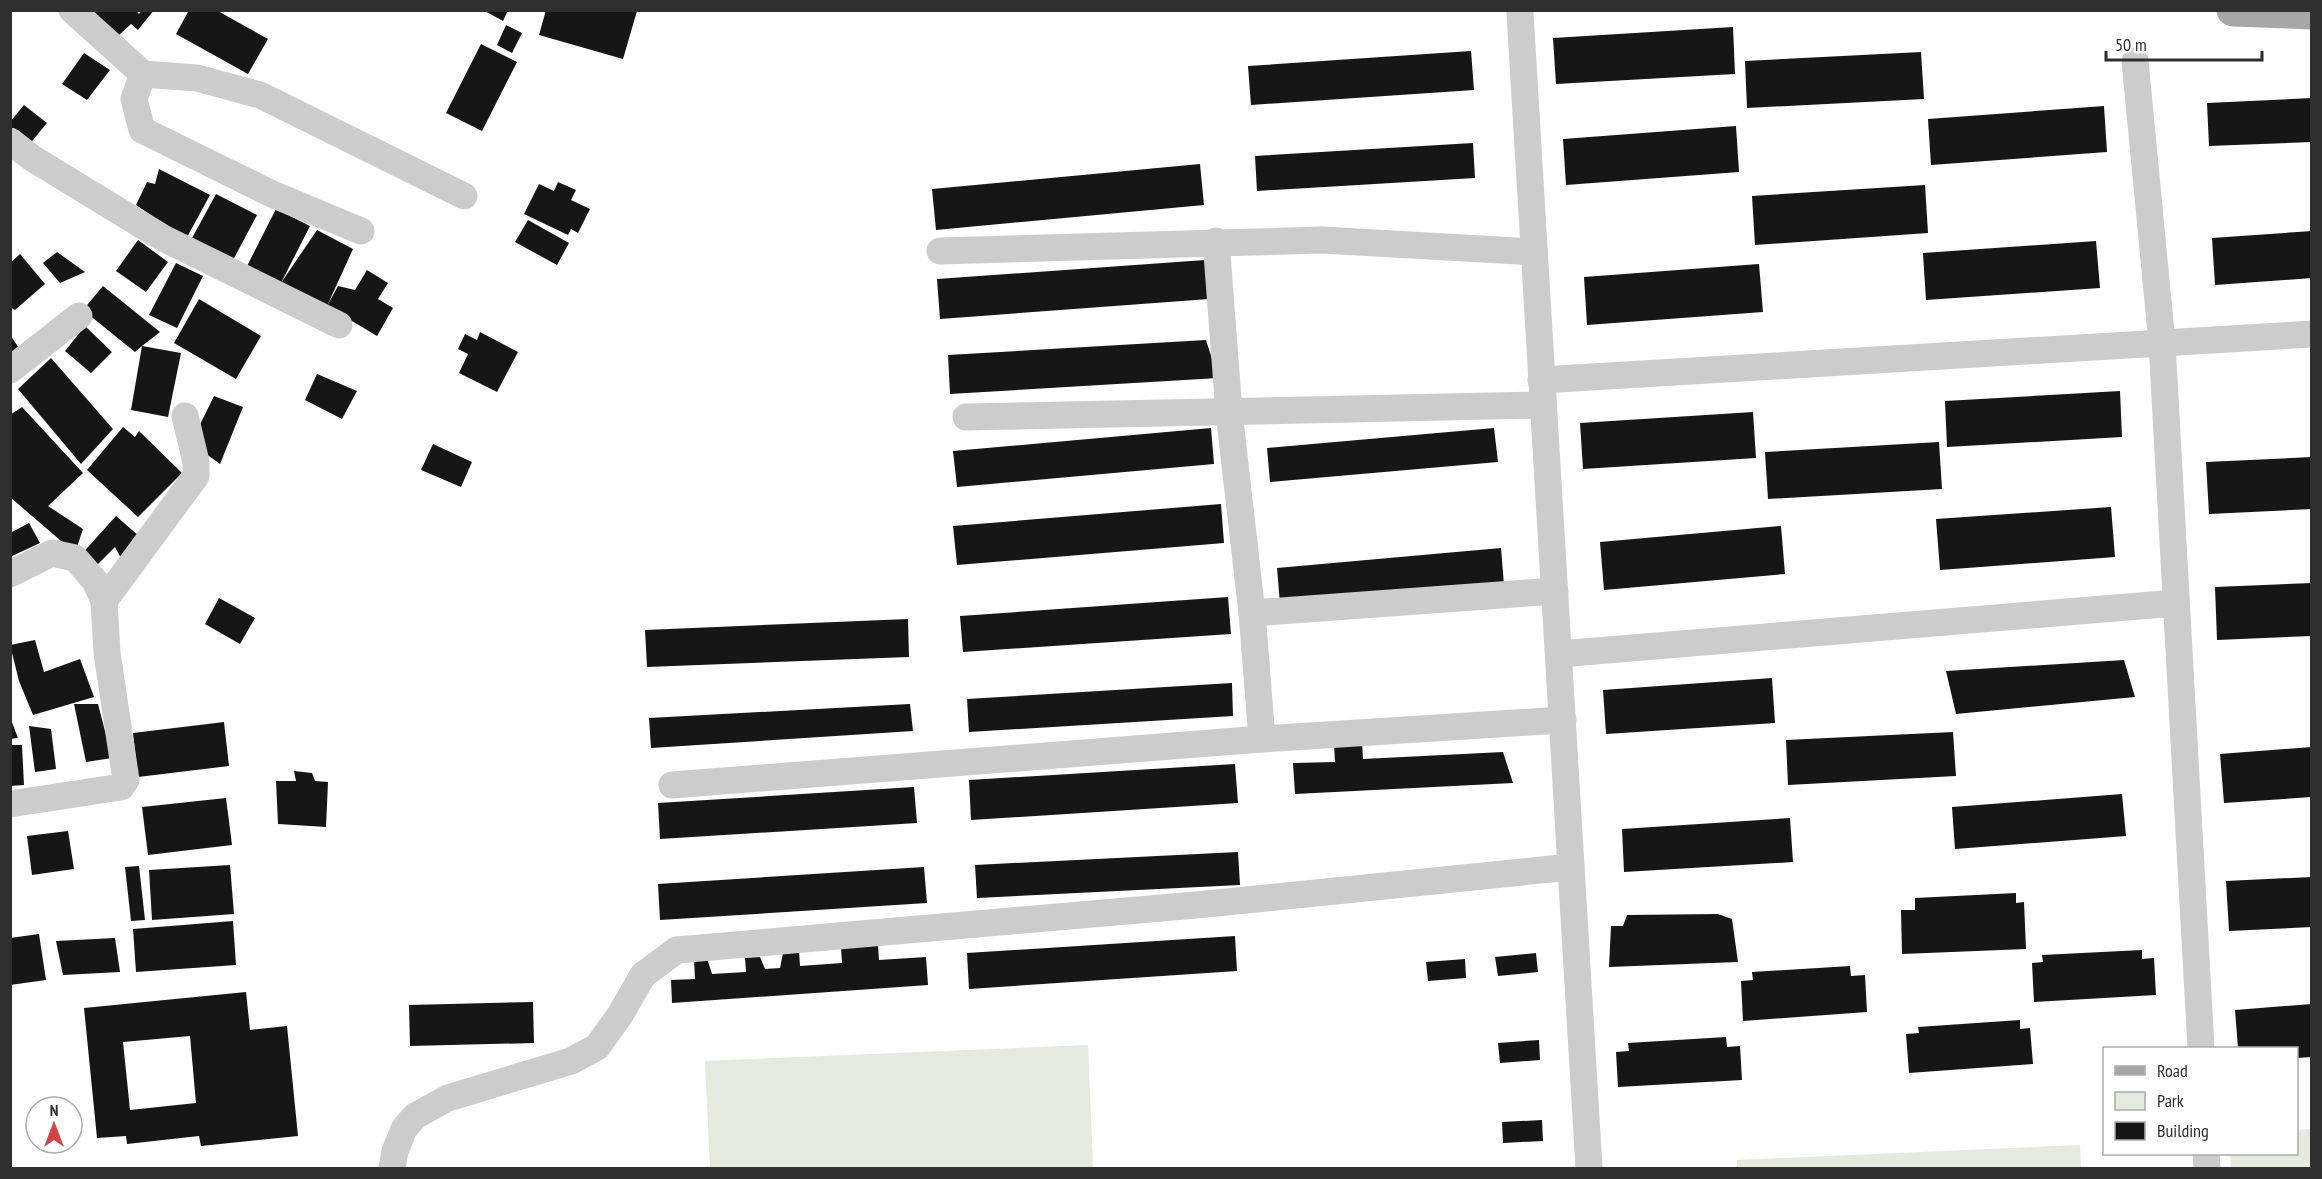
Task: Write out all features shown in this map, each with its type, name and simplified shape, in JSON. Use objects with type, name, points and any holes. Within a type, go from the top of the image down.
[{"type":"main road","points":[[2233,10],[2312,13]]},
{"type":"street","points":[[72,10],[143,74],[197,78],[260,94],[464,196]]},
{"type":"street","points":[[1520,13],[1589,1168]]},
{"type":"street","points":[[2135,61],[2162,343],[2200,1047]]},
{"type":"street","points":[[143,74],[134,99],[142,130],[272,194],[361,231]]},
{"type":"street","points":[[10,141],[32,158],[163,238],[339,325]]},
{"type":"street","points":[[940,251],[1216,241],[1322,240],[1534,252]]},
{"type":"street","points":[[1216,241],[1229,412],[1252,613],[1262,739]]},
{"type":"street","points":[[10,370],[79,316]]},
{"type":"street","points":[[966,417],[1229,412],[1542,392],[2162,343],[2312,334]]},
{"type":"street","points":[[104,601],[196,476],[196,462],[185,416]]},
{"type":"street","points":[[10,574],[52,554],[75,558],[95,581],[104,601],[107,654],[126,780],[121,787],[10,804]]},
{"type":"street","points":[[1252,613],[1555,591]]},
{"type":"street","points":[[1559,654],[2176,603]]},
{"type":"street","points":[[672,785],[1262,739],[1563,720]]},
{"type":"street","points":[[392,1168],[395,1150],[404,1129],[415,1116],[448,1098],[571,1062],[597,1047],[620,1016],[643,975],[677,950],[1206,904],[1571,867]]},
{"type":"green space","points":[[1088,1045],[1093,1168],[710,1168],[705,1061]]},
{"type":"green space","points":[[2311,1129],[2311,1168],[2231,1168],[2230,1155],[2298,1155],[2298,1130]]},
{"type":"green space","points":[[2080,1145],[2081,1168],[1737,1168],[1737,1160]]},
{"type":"building","points":[[89,10],[135,10],[139,14],[142,10],[154,10],[138,30],[131,24],[117,37]]},
{"type":"building","points":[[189,10],[216,10],[268,39],[248,74],[176,34]]},
{"type":"building","points":[[483,10],[508,10],[503,21]]},
{"type":"building","points":[[546,10],[637,11],[623,59],[539,35]]},
{"type":"building","points":[[506,25],[522,33],[512,53],[497,45]]},
{"type":"building","points":[[1733,27],[1735,74],[1556,84],[1553,38]]},
{"type":"building","points":[[481,44],[517,62],[482,131],[446,113]]},
{"type":"building","points":[[1471,51],[1474,90],[1251,105],[1248,66]]},
{"type":"building","points":[[1921,52],[1924,99],[1747,108],[1745,61]]},
{"type":"building","points":[[84,53],[110,70],[87,100],[62,84]]},
{"type":"building","points":[[2312,98],[2312,142],[2209,146],[2207,103]]},
{"type":"building","points":[[24,105],[47,123],[28,146],[10,132],[10,122]]},
{"type":"building","points":[[2104,106],[2107,152],[1931,165],[1928,119]]},
{"type":"building","points":[[1736,126],[1739,172],[1566,185],[1563,139]]},
{"type":"building","points":[[1473,143],[1475,178],[1257,191],[1255,156]]},
{"type":"building","points":[[1200,164],[1204,205],[936,230],[932,189]]},
{"type":"building","points":[[159,169],[210,195],[186,239],[136,205],[147,182],[155,184]]},
{"type":"building","points":[[558,182],[576,190],[571,200],[590,209],[578,233],[571,229],[568,235],[524,214],[539,184],[554,191]]},
{"type":"building","points":[[1925,185],[1928,233],[1755,245],[1752,196]]},
{"type":"building","points":[[216,194],[257,215],[232,262],[191,240]]},
{"type":"building","points":[[276,209],[310,226],[281,283],[247,266]]},
{"type":"building","points":[[528,220],[569,243],[557,265],[515,242]]},
{"type":"building","points":[[317,230],[353,249],[327,306],[281,283]]},
{"type":"building","points":[[2312,231],[2312,278],[2215,285],[2212,238]]},
{"type":"building","points":[[138,240],[168,262],[146,292],[116,271]]},
{"type":"building","points":[[2096,241],[2100,288],[1926,300],[1923,253]]},
{"type":"building","points":[[57,252],[85,272],[60,283],[43,263]]},
{"type":"building","points":[[20,254],[45,284],[15,310],[10,307],[10,263]]},
{"type":"building","points":[[1205,260],[1209,299],[940,319],[937,279]]},
{"type":"building","points":[[176,263],[203,276],[177,328],[149,315]]},
{"type":"building","points":[[1759,264],[1763,312],[1587,325],[1584,277]]},
{"type":"building","points":[[367,270],[388,283],[378,299],[393,308],[377,336],[327,306],[338,286],[355,290]]},
{"type":"building","points":[[103,286],[160,332],[135,352],[83,310]]},
{"type":"building","points":[[199,299],[261,336],[236,379],[174,343]]},
{"type":"building","points":[[85,326],[112,352],[91,373],[65,351]]},
{"type":"building","points":[[480,332],[518,352],[497,392],[459,373],[468,354],[458,349],[465,334],[477,340]]},
{"type":"building","points":[[10,335],[26,358],[10,366]]},
{"type":"building","points":[[1206,340],[1218,378],[950,394],[948,355]]},
{"type":"building","points":[[142,346],[181,353],[168,417],[131,410]]},
{"type":"building","points":[[51,358],[113,429],[81,464],[18,389]]},
{"type":"building","points":[[317,374],[357,391],[342,419],[305,400]]},
{"type":"building","points":[[2120,391],[2122,437],[1947,447],[1945,401]]},
{"type":"building","points":[[214,396],[243,407],[220,464],[191,443]]},
{"type":"building","points":[[22,407],[83,473],[48,506],[83,529],[75,553],[10,497],[10,415]]},
{"type":"building","points":[[1753,412],[1756,458],[1583,469],[1580,423]]},
{"type":"building","points":[[123,427],[135,437],[139,431],[182,473],[138,517],[87,470]]},
{"type":"building","points":[[1211,428],[1214,464],[957,487],[953,451]]},
{"type":"building","points":[[1494,428],[1498,462],[1270,482],[1267,448]]},
{"type":"building","points":[[1939,442],[1942,489],[1768,499],[1765,452]]},
{"type":"building","points":[[433,444],[472,462],[461,487],[421,470]]},
{"type":"building","points":[[2312,457],[2312,509],[2209,514],[2206,462]]},
{"type":"building","points":[[1221,504],[1224,543],[957,565],[953,526]]},
{"type":"building","points":[[2111,507],[2115,557],[1940,570],[1936,519]]},
{"type":"building","points":[[116,516],[139,536],[122,560],[115,547],[97,565],[79,557]]},
{"type":"building","points":[[29,523],[40,543],[10,557],[10,533]]},
{"type":"building","points":[[1781,526],[1785,574],[1604,590],[1600,542]]},
{"type":"building","points":[[1501,548],[1504,585],[1280,604],[1277,568]]},
{"type":"building","points":[[2312,583],[2312,636],[2217,640],[2215,587]]},
{"type":"building","points":[[1228,597],[1231,634],[963,652],[960,616]]},
{"type":"building","points":[[219,598],[255,618],[240,644],[205,624]]},
{"type":"building","points":[[908,619],[909,657],[647,667],[645,630]]},
{"type":"building","points":[[35,640],[44,672],[80,659],[94,697],[33,715],[19,681],[10,645]]},
{"type":"building","points":[[2124,660],[2135,697],[1956,714],[1946,671]]},
{"type":"building","points":[[1772,678],[1775,723],[1606,734],[1603,690]]},
{"type":"building","points":[[1232,683],[1233,716],[969,732],[967,699]]},
{"type":"building","points":[[74,704],[98,704],[112,758],[86,762]]},
{"type":"building","points":[[910,704],[913,731],[651,748],[649,718]]},
{"type":"building","points":[[10,717],[18,738],[10,739]]},
{"type":"building","points":[[224,722],[229,766],[138,777],[133,733]]},
{"type":"building","points":[[29,726],[51,729],[56,769],[35,772]]},
{"type":"building","points":[[1953,732],[1956,776],[1788,785],[1786,740]]},
{"type":"building","points":[[1362,742],[1363,759],[1503,752],[1513,783],[1295,794],[1293,763],[1335,762],[1334,744]]},
{"type":"building","points":[[10,745],[22,745],[24,785],[10,786]]},
{"type":"building","points":[[2312,747],[2312,797],[2224,803],[2220,754]]},
{"type":"building","points":[[1235,764],[1238,803],[971,820],[969,780]]},
{"type":"building","points":[[294,771],[312,773],[315,781],[328,782],[326,827],[278,824],[276,781],[296,781]]},
{"type":"building","points":[[914,787],[917,823],[660,839],[658,803]]},
{"type":"building","points":[[2122,794],[2126,836],[1955,849],[1952,807]]},
{"type":"building","points":[[226,798],[232,845],[148,855],[142,807]]},
{"type":"building","points":[[1790,818],[1793,862],[1624,872],[1622,829]]},
{"type":"building","points":[[68,831],[74,869],[32,875],[27,836]]},
{"type":"building","points":[[1238,852],[1240,885],[977,898],[975,865]]},
{"type":"building","points":[[230,865],[234,914],[152,920],[149,870]]},
{"type":"building","points":[[139,866],[145,920],[131,921],[125,867]]},
{"type":"building","points":[[924,867],[927,903],[660,920],[658,884]]},
{"type":"building","points":[[2312,877],[2312,927],[2229,931],[2226,881]]},
{"type":"building","points":[[2016,893],[2016,903],[2024,902],[2026,949],[1902,954],[1901,910],[1915,910],[1915,898]]},
{"type":"building","points":[[1718,914],[1732,919],[1738,962],[1609,967],[1611,926],[1623,926],[1627,915]]},
{"type":"building","points":[[233,921],[236,965],[136,972],[133,929]]},
{"type":"building","points":[[39,934],[46,980],[10,985],[10,938]]},
{"type":"building","points":[[1235,936],[1237,971],[969,989],[967,953]]},
{"type":"building","points":[[115,938],[120,972],[63,975],[56,941]]},
{"type":"building","points":[[878,945],[879,960],[926,957],[928,985],[672,1003],[671,980],[695,979],[694,959],[707,958],[712,974],[746,972],[745,958],[760,957],[765,969],[780,968],[783,953],[799,951],[800,966],[842,963],[841,947]]},
{"type":"building","points":[[2142,950],[2142,959],[2154,958],[2156,995],[2034,1002],[2032,963],[2043,962],[2042,955]]},
{"type":"building","points":[[1536,953],[1538,972],[1498,976],[1495,957]]},
{"type":"building","points":[[1465,959],[1466,978],[1428,981],[1426,962]]},
{"type":"building","points":[[1850,966],[1851,976],[1865,975],[1867,1012],[1743,1021],[1741,981],[1753,980],[1752,972]]},
{"type":"building","points":[[246,992],[250,1030],[287,1026],[298,1136],[201,1146],[199,1136],[127,1144],[126,1136],[97,1138],[84,1008]],"holes":[[[190,1036],[196,1103],[130,1110],[123,1042]]]},
{"type":"building","points":[[533,1002],[534,1043],[410,1046],[409,1005]]},
{"type":"building","points":[[2312,1004],[2312,1057],[2298,1058],[2298,1047],[2238,1047],[2235,1010]]},
{"type":"building","points":[[2020,1020],[2020,1029],[2030,1028],[2033,1064],[1909,1073],[1906,1034],[1919,1033],[1918,1027]]},
{"type":"building","points":[[1726,1037],[1727,1047],[1740,1046],[1742,1080],[1618,1087],[1616,1052],[1629,1051],[1628,1043]]},
{"type":"building","points":[[1539,1040],[1540,1060],[1500,1063],[1498,1043]]},
{"type":"building","points":[[1542,1120],[1543,1141],[1503,1143],[1502,1122]]}]
